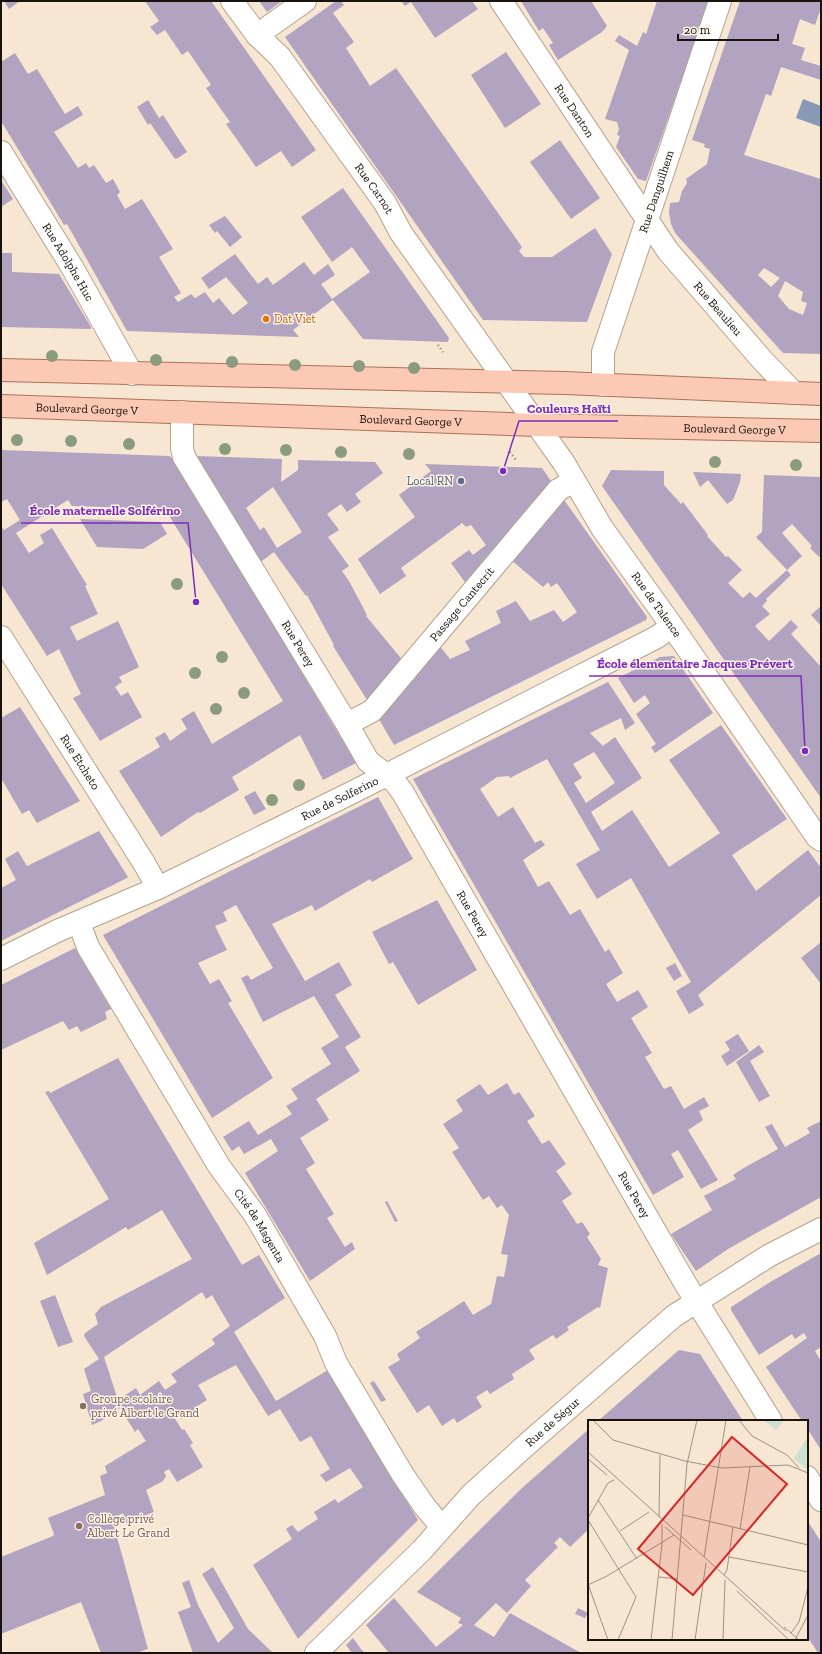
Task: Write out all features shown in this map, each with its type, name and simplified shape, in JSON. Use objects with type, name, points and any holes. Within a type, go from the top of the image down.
[{"type":"main road","points":[[1,370],[507,382],[821,394]]},
{"type":"main road","name":"Boulevard George V","points":[[1,406],[537,425],[821,431]]},
{"type":"street","name":"Rue Carnot","points":[[232,1],[257,35],[280,57],[385,203],[401,233],[537,425]]},
{"type":"street","points":[[257,35],[305,1]]},
{"type":"street","name":"Rue Danton","points":[[501,1],[646,221]]},
{"type":"street","name":"Rue Danguilhem","points":[[603,385],[604,352],[646,221],[720,1]]},
{"type":"street","name":"Rue Adolphe Huc","points":[[1,152],[72,267],[132,374]]},
{"type":"street","name":"Rue Beaulieu","points":[[646,221],[668,251],[763,361],[794,393]]},
{"type":"street","name":"Rue Perey","points":[[182,412],[182,448],[184,457],[368,761],[386,774],[403,793],[696,1301],[771,1420]]},
{"type":"street","name":"Rue de Talence","points":[[537,425],[564,463],[602,528],[821,840]]},
{"type":"street","name":"Passage Cantecrit","points":[[347,724],[372,711],[558,490],[574,481]]},
{"type":"street","name":"Rue de Solferino","points":[[1,959],[57,931],[158,888],[656,637],[672,626]]},
{"type":"street","name":"Rue Etcheto","points":[[1,637],[144,863],[158,888]]},
{"type":"street","name":"Cité de Magenta","points":[[78,923],[88,947],[214,1159],[255,1215],[325,1336],[336,1363],[403,1475],[425,1507],[442,1527]]},
{"type":"street","name":"Rue de Ségur","points":[[316,1653],[422,1550],[471,1495],[674,1316],[770,1255],[821,1230]]},
{"type":"street","points":[[808,1479],[821,1500]]},
{"type":"water","points":[[803,99],[821,106],[821,127],[796,118]]},
{"type":"building","points":[[4,1],[20,1],[9,9]]},
{"type":"building","points":[[145,1],[211,1],[316,150],[292,167],[281,151],[256,167],[226,124],[230,122],[206,88],[211,85],[188,51],[182,55],[165,30],[157,35],[150,27],[159,21]]},
{"type":"building","points":[[259,1],[282,1],[267,12]]},
{"type":"building","points":[[336,1],[341,1],[344,5],[333,13],[354,42],[346,48],[370,86],[396,68],[522,247],[519,251],[524,257],[552,257],[595,228],[612,254],[587,322],[483,320],[285,37]]},
{"type":"building","points":[[401,1],[472,1],[478,9],[435,38],[411,2],[405,6]]},
{"type":"building","points":[[521,1],[591,1],[607,26],[602,32],[558,60],[549,45],[553,43],[543,28],[539,31]]},
{"type":"building","points":[[657,1],[709,1],[646,181],[638,179],[616,147],[620,136],[617,135],[619,129],[617,122],[605,119],[629,50],[615,41],[619,35],[637,46],[643,32],[646,34]]},
{"type":"building","points":[[740,1],[821,1],[821,8],[815,25],[800,19],[792,44],[805,48],[801,60],[821,66],[821,80],[781,67],[771,96],[766,94],[744,155],[821,179],[821,354],[783,353],[675,233],[671,224],[669,213],[670,203],[679,202],[682,191],[687,183],[686,179],[707,164],[710,149],[704,147],[705,144],[692,140]],"holes":[[[764,268],[780,278],[771,287],[758,275]],[[785,281],[803,292],[801,301],[807,303],[803,315],[789,309],[778,296]]]},
{"type":"building","points":[[506,52],[541,104],[505,128],[471,75]]},
{"type":"building","points":[[15,53],[28,74],[37,69],[65,114],[78,106],[83,115],[54,132],[78,168],[86,163],[89,168],[94,165],[106,183],[113,179],[120,192],[117,195],[125,209],[142,199],[173,249],[159,257],[181,293],[174,297],[178,302],[191,294],[195,298],[205,292],[213,303],[219,298],[233,315],[248,303],[226,277],[209,289],[201,278],[235,254],[258,284],[267,277],[273,285],[304,262],[314,275],[328,264],[335,275],[321,284],[332,299],[370,272],[352,247],[332,262],[301,217],[343,188],[449,338],[448,342],[363,339],[333,300],[293,330],[299,337],[127,331],[67,224],[64,225],[1,121],[1,62]]},
{"type":"building","points":[[148,100],[159,118],[163,115],[187,152],[178,158],[175,159],[150,123],[148,125],[137,107]]},
{"type":"building","points":[[560,140],[600,198],[571,219],[530,162]]},
{"type":"building","points":[[1,180],[13,199],[1,207]]},
{"type":"building","points":[[225,216],[242,237],[230,247],[217,231],[215,233],[209,225]]},
{"type":"building","points":[[1,253],[12,253],[12,272],[59,274],[91,329],[1,327]]},
{"type":"building","points":[[1,450],[169,456],[174,459],[356,763],[323,780],[300,735],[232,777],[239,790],[200,813],[198,812],[161,837],[119,771],[160,747],[155,738],[165,732],[170,741],[187,729],[181,719],[194,711],[212,744],[283,701],[165,509],[72,506],[68,500],[16,533],[29,553],[44,543],[40,535],[52,528],[87,585],[85,586],[98,614],[70,627],[77,641],[118,621],[139,667],[119,677],[122,682],[115,687],[121,696],[128,692],[142,717],[100,741],[73,698],[81,694],[59,649],[47,656],[1,584],[1,526],[4,530],[20,520],[7,499],[1,502]]},
{"type":"building","points":[[195,456],[282,459],[281,482],[298,470],[298,460],[375,462],[383,473],[355,494],[361,502],[347,512],[341,504],[327,514],[339,530],[328,537],[349,566],[342,571],[349,581],[367,615],[366,616],[404,662],[369,703],[333,646],[334,645],[307,595],[306,596],[274,552],[259,563]],"holes":[[[273,487],[302,532],[277,548],[264,527],[260,530],[246,508]]]},
{"type":"building","points":[[425,464],[542,468],[553,484],[467,585],[451,563],[469,550],[473,555],[486,545],[471,525],[466,527],[462,523],[401,568],[406,576],[380,594],[358,559],[415,517],[399,495],[431,471]]},
{"type":"building","points":[[611,470],[664,471],[664,485],[681,504],[683,502],[708,535],[707,536],[726,557],[728,556],[742,570],[728,583],[743,598],[750,592],[756,598],[787,570],[791,575],[766,599],[767,601],[762,606],[770,614],[755,626],[769,641],[791,620],[798,627],[791,634],[821,667],[821,798],[602,486]]},
{"type":"building","points":[[693,472],[741,474],[740,482],[733,500],[727,504],[708,480],[700,487]]},
{"type":"building","points":[[764,475],[821,477],[821,555],[819,557],[810,548],[812,546],[792,524],[782,533],[802,556],[787,570],[756,537],[762,532]]},
{"type":"building","points":[[562,497],[647,617],[646,620],[394,745],[377,716],[438,644],[450,659],[470,650],[465,641],[501,623],[496,611],[516,601],[530,621],[554,610],[563,622],[577,612],[557,583],[551,587],[548,582],[543,587],[510,559]]},
{"type":"building","points":[[80,519],[160,522],[167,534],[143,549],[97,547]]},
{"type":"building","points":[[821,606],[821,626],[811,615]]},
{"type":"building","points":[[674,656],[713,713],[655,753],[651,747],[656,744],[636,714],[650,703],[645,695],[634,703],[618,678],[660,657]]},
{"type":"building","points":[[608,682],[635,723],[625,730],[621,718],[590,733],[603,746],[615,737],[642,778],[591,812],[602,831],[632,810],[669,867],[720,833],[669,760],[721,725],[787,819],[732,855],[756,891],[808,850],[821,868],[821,895],[698,995],[704,1005],[689,1014],[676,991],[691,982],[631,878],[597,899],[576,864],[600,850],[547,759],[510,778],[509,776],[497,777],[480,789],[498,817],[513,807],[535,843],[541,840],[545,845],[523,860],[538,887],[549,881],[570,915],[580,909],[605,952],[609,949],[623,973],[606,984],[617,1002],[638,990],[648,1007],[631,1018],[652,1053],[645,1057],[664,1089],[671,1086],[684,1109],[704,1097],[709,1106],[699,1111],[703,1120],[688,1130],[718,1180],[701,1189],[678,1150],[671,1154],[684,1177],[653,1195],[413,779]],"holes":[[[594,752],[615,783],[586,803],[574,783],[582,778],[573,764]]]},
{"type":"building","points":[[20,707],[80,801],[37,823],[29,810],[22,814],[1,778],[1,718]]},
{"type":"building","points":[[255,791],[266,809],[254,815],[244,797]]},
{"type":"building","points":[[378,797],[413,859],[372,882],[370,879],[315,911],[312,905],[272,924],[305,981],[339,962],[352,985],[335,995],[361,1037],[345,1047],[360,1071],[316,1099],[329,1120],[300,1138],[315,1163],[306,1169],[334,1214],[327,1218],[345,1247],[352,1242],[355,1249],[310,1281],[245,1173],[278,1151],[271,1139],[244,1154],[239,1146],[232,1151],[223,1137],[249,1121],[258,1135],[292,1114],[286,1106],[298,1099],[291,1089],[331,1064],[321,1048],[339,1037],[314,996],[263,1022],[241,978],[248,975],[251,980],[273,968],[236,905],[223,912],[227,921],[215,926],[227,950],[198,963],[210,984],[219,979],[232,1001],[228,1003],[273,1078],[212,1118],[103,935]]},
{"type":"building","points":[[99,831],[128,877],[1,941],[1,888],[16,880],[5,859],[18,851],[27,866]]},
{"type":"building","points":[[437,900],[477,970],[418,1005],[393,962],[389,964],[372,932]]},
{"type":"building","points":[[821,942],[821,984],[801,958]]},
{"type":"building","points":[[75,948],[111,1009],[105,1012],[107,1019],[81,1032],[77,1026],[69,1030],[63,1021],[1,1050],[1,985]]},
{"type":"building","points":[[675,963],[682,976],[674,981],[666,968]]},
{"type":"building","points":[[738,1034],[749,1051],[727,1066],[721,1056],[730,1050],[725,1042]]},
{"type":"building","points":[[759,1045],[764,1052],[750,1061],[770,1096],[759,1102],[736,1062]]},
{"type":"building","points":[[118,1058],[242,1265],[259,1255],[285,1298],[234,1332],[276,1401],[328,1370],[418,1520],[298,1639],[253,1565],[292,1539],[286,1529],[292,1525],[298,1532],[318,1519],[314,1512],[335,1499],[338,1503],[363,1487],[350,1468],[326,1482],[320,1475],[330,1469],[311,1436],[300,1442],[280,1409],[268,1416],[236,1365],[198,1385],[207,1400],[194,1408],[196,1411],[181,1419],[178,1415],[174,1417],[182,1430],[184,1429],[193,1443],[190,1445],[203,1467],[177,1482],[169,1469],[164,1472],[166,1476],[163,1481],[146,1490],[154,1512],[126,1523],[123,1513],[112,1519],[148,1649],[136,1653],[101,1653],[81,1602],[1,1634],[1,1557],[53,1536],[54,1534],[48,1518],[105,1495],[100,1476],[107,1473],[105,1466],[146,1441],[138,1429],[135,1432],[120,1408],[101,1421],[92,1425],[83,1394],[91,1391],[84,1369],[99,1359],[84,1336],[85,1333],[98,1324],[95,1314],[101,1307],[192,1259],[162,1210],[128,1230],[126,1227],[47,1275],[34,1243],[109,1199],[45,1092],[49,1091],[50,1093]],"holes":[[[202,1292],[206,1299],[212,1295],[230,1326],[212,1339],[215,1344],[171,1374],[177,1382],[165,1390],[159,1381],[140,1395],[136,1388],[118,1400],[104,1357]]]},
{"type":"building","points":[[507,1083],[514,1095],[519,1092],[535,1116],[527,1121],[542,1144],[549,1140],[566,1164],[556,1171],[572,1194],[562,1201],[577,1224],[582,1222],[590,1234],[587,1237],[601,1259],[598,1265],[608,1268],[600,1308],[598,1307],[567,1327],[569,1330],[556,1339],[553,1335],[529,1350],[535,1359],[512,1374],[514,1379],[490,1394],[487,1390],[476,1397],[482,1407],[457,1423],[454,1418],[442,1426],[429,1405],[417,1413],[388,1367],[400,1360],[397,1354],[420,1338],[416,1332],[464,1301],[473,1315],[491,1304],[497,1276],[504,1277],[508,1255],[501,1254],[509,1215],[502,1205],[497,1208],[489,1196],[483,1200],[452,1152],[459,1148],[443,1124],[463,1111],[456,1100],[480,1084],[488,1095]]},
{"type":"building","points":[[821,1121],[821,1197],[728,1249],[696,1271],[671,1234],[712,1210],[704,1196],[736,1179],[733,1175],[778,1149],[765,1127],[772,1124],[785,1147],[810,1133],[807,1128]]},
{"type":"building","points":[[387,1201],[398,1221],[395,1222],[385,1202]]},
{"type":"building","points":[[821,1253],[821,1347],[815,1351],[821,1361],[821,1450],[808,1430],[808,1420],[801,1420],[766,1367],[807,1338],[804,1333],[795,1339],[792,1334],[759,1355],[731,1310],[731,1307],[772,1281]]},
{"type":"building","points":[[55,1295],[73,1342],[58,1347],[40,1301]]},
{"type":"building","points":[[679,1350],[700,1354],[742,1420],[599,1420]]},
{"type":"building","points":[[374,1381],[386,1400],[381,1402],[370,1383]]},
{"type":"building","points":[[588,1430],[588,1530],[570,1547],[560,1537],[554,1543],[558,1547],[525,1580],[531,1586],[507,1613],[496,1603],[474,1625],[494,1637],[510,1613],[581,1653],[389,1653],[366,1625],[394,1598],[436,1647],[463,1625],[458,1623],[461,1618],[417,1592],[522,1488]]},
{"type":"building","points":[[808,1522],[821,1542],[821,1653],[818,1653],[808,1638]]},
{"type":"building","points":[[213,1567],[248,1629],[273,1653],[193,1653],[178,1612],[191,1607],[182,1583],[189,1580],[198,1605],[218,1643],[234,1628],[202,1574]]},
{"type":"building","points":[[578,1608],[588,1613],[585,1618],[575,1614]]},
{"type":"building","points":[[353,1638],[365,1653],[352,1653],[346,1645]]},
{"type":"place","name":"Dat Viet","points":[[266,319]]},
{"type":"place","name":"Couleurs Haïti","points":[[503,471]]},
{"type":"place","name":"Local RN","points":[[461,481]]},
{"type":"place","name":"École maternelle Solférino","points":[[196,602]]},
{"type":"place","name":"École élementaire Jacques Prévert","points":[[805,751]]},
{"type":"place","name":"Groupe scolaire privé Albert le Grand","points":[[83,1406]]},
{"type":"place","name":"Collège privé Albert Le Grand","points":[[79,1526]]}]
